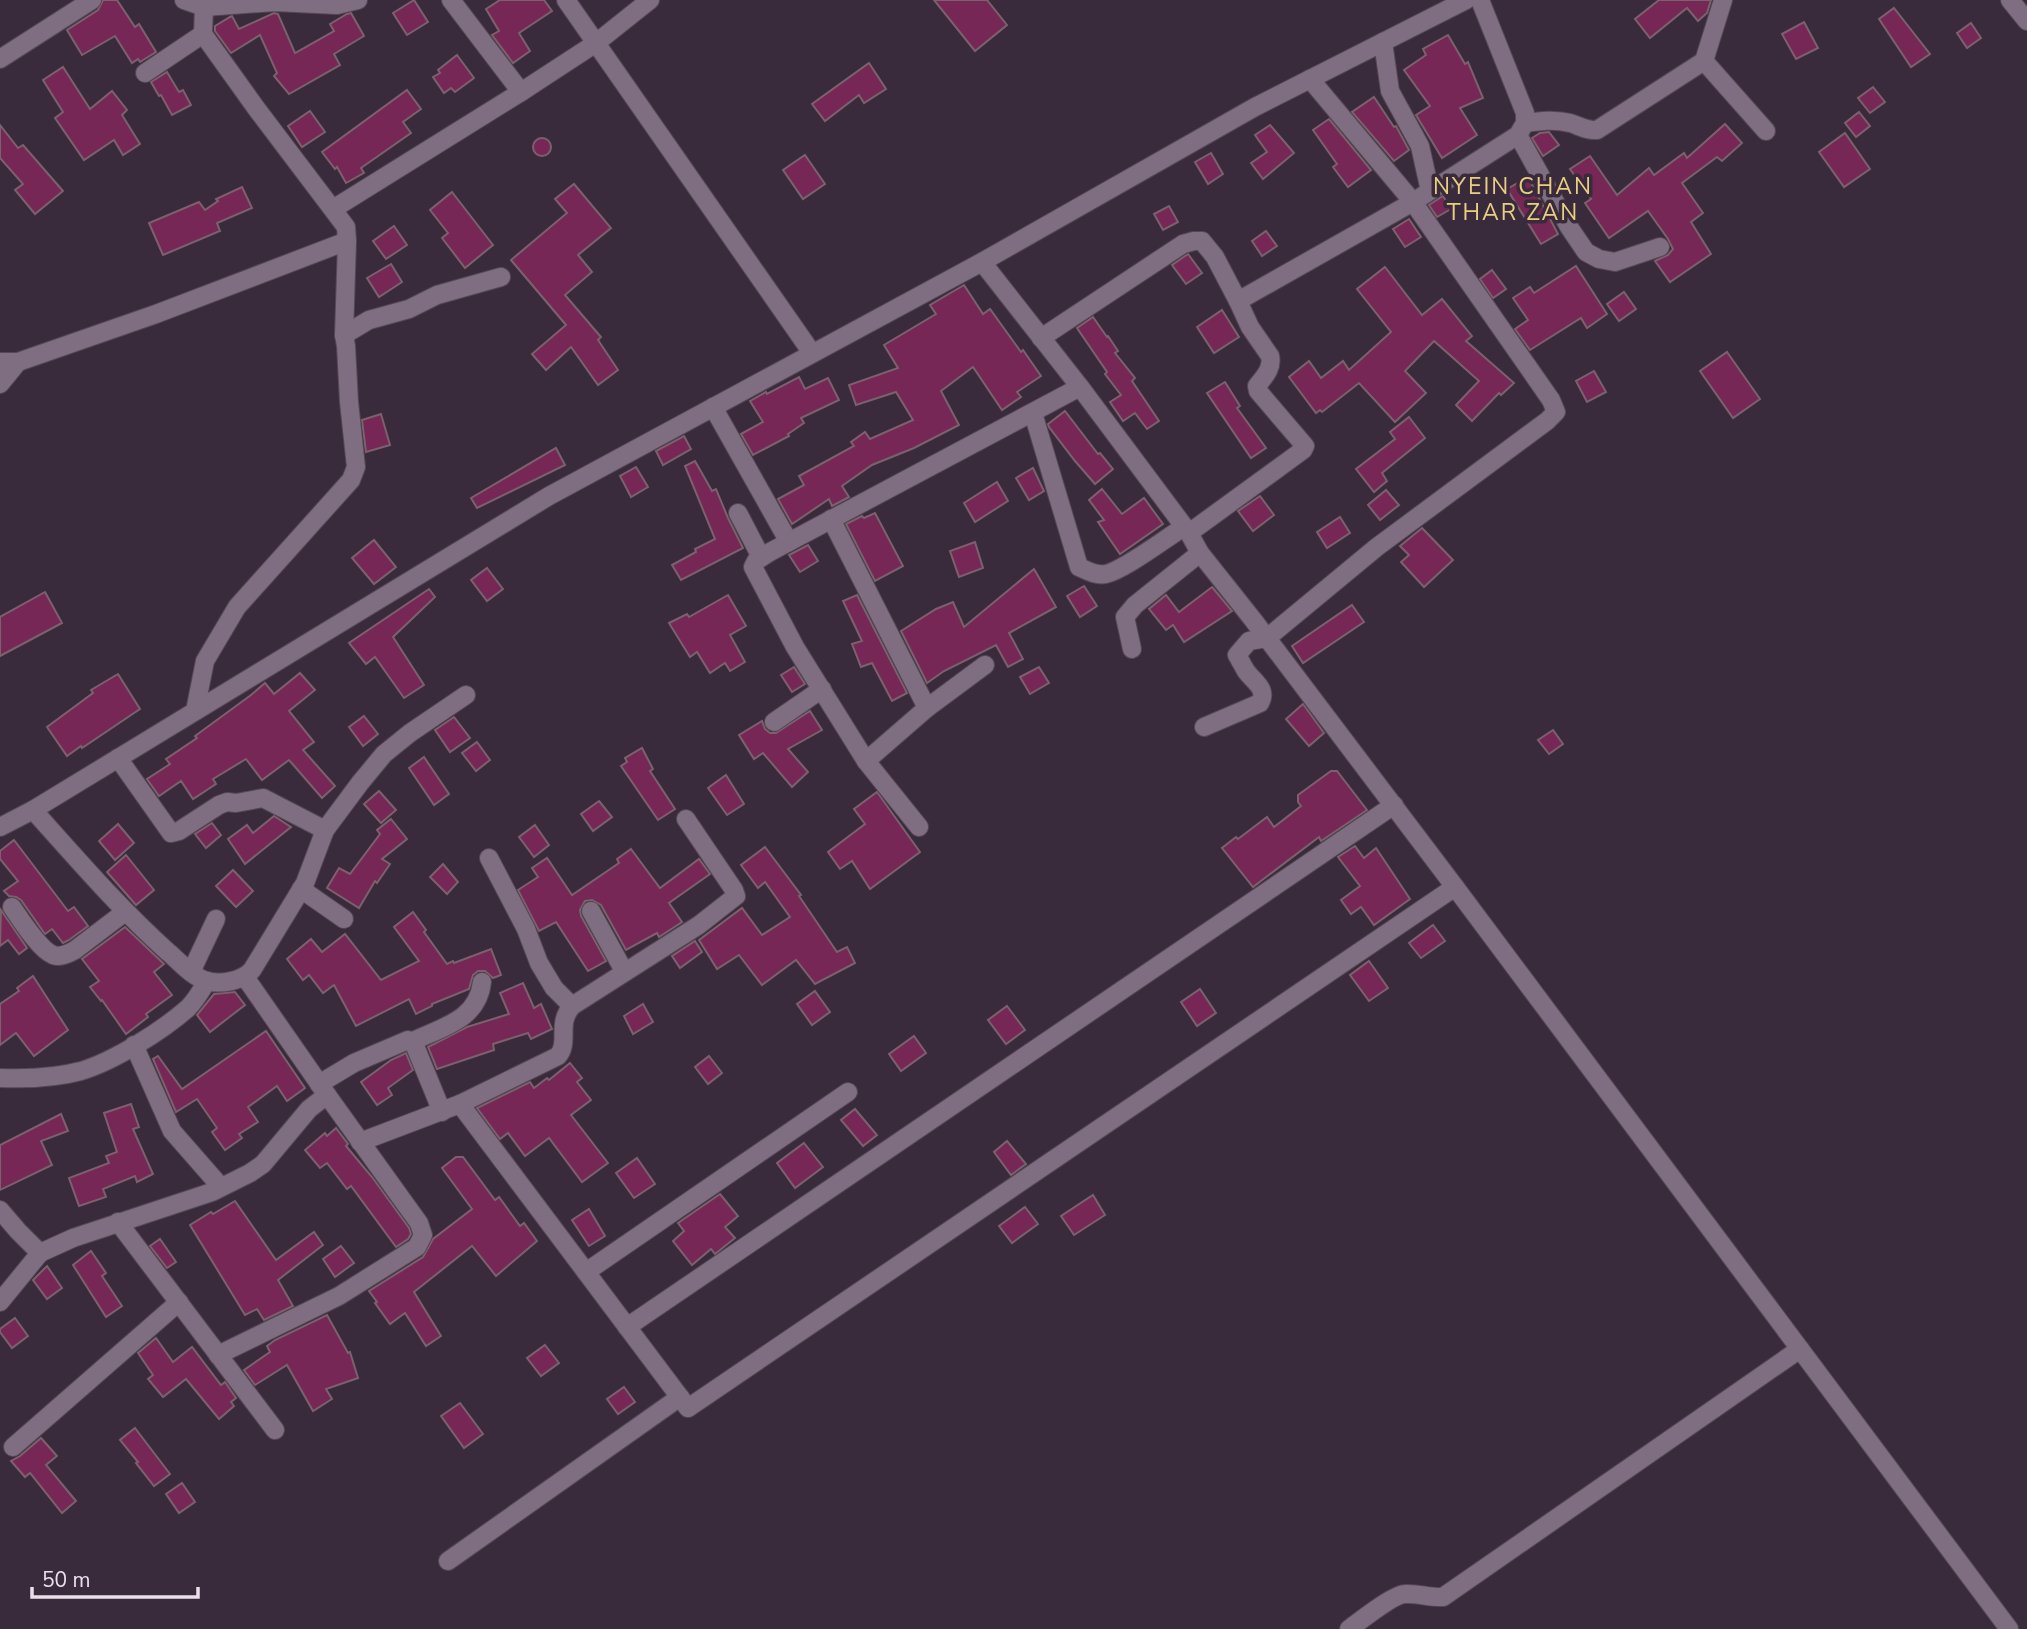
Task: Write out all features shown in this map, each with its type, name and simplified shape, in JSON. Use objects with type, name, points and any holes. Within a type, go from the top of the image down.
[{"type":"street","points":[[0,59],[92,0]]},
{"type":"street","points":[[184,0],[201,3],[337,5],[358,0]]},
{"type":"street","points":[[450,0],[522,92]]},
{"type":"street","points":[[566,0],[812,353]]},
{"type":"street","points":[[333,209],[522,92],[596,43],[650,0]]},
{"type":"street","points":[[0,827],[33,810],[549,496],[982,262],[1255,107],[1466,0]]},
{"type":"street","points":[[1480,0],[1525,113],[1522,129],[1569,227],[1586,252],[1599,259],[1615,262],[1660,247]]},
{"type":"street","points":[[1238,301],[1413,202],[1522,129],[1548,120],[1569,123],[1591,131],[1597,130],[1704,61],[1723,0]]},
{"type":"street","points":[[2010,0],[2027,21]]},
{"type":"street","points":[[195,711],[205,661],[237,607],[351,480],[356,467],[344,335],[348,241],[346,227],[203,34],[201,3]]},
{"type":"street","points":[[145,73],[203,34]]},
{"type":"street","points":[[1383,42],[1390,91],[1420,146],[1430,191]]},
{"type":"street","points":[[1704,61],[1766,131]]},
{"type":"street","points":[[1205,727],[1259,702],[1263,697],[1262,689],[1245,670],[1237,655],[1249,641],[1267,638],[1377,547],[1556,412],[1551,400],[1413,202],[1310,79]]},
{"type":"street","points":[[0,362],[18,362],[348,241]]},
{"type":"street","points":[[1033,412],[1079,567],[1096,574],[1107,574],[1119,569],[1186,530],[1303,450],[1305,446],[1258,391],[1257,386],[1271,367],[1270,356],[1250,327],[1215,257],[1202,241],[1183,244],[1041,338]]},
{"type":"street","points":[[982,262],[1080,387],[1186,530],[1200,553],[1394,805],[2009,1629]]},
{"type":"street","points":[[344,335],[369,320],[409,309],[437,295],[501,277]]},
{"type":"street","points":[[0,384],[18,362]]},
{"type":"street","points":[[919,827],[866,761],[795,647],[753,566],[761,557],[1080,387]]},
{"type":"street","points":[[713,407],[789,542]]},
{"type":"street","points":[[738,513],[761,557]]},
{"type":"street","points":[[831,519],[927,708]]},
{"type":"street","points":[[1132,649],[1125,617],[1200,553]]},
{"type":"street","points":[[866,761],[927,708],[985,665]]},
{"type":"street","points":[[774,722],[822,689]]},
{"type":"street","points":[[33,810],[125,912],[199,976],[233,981],[245,977],[252,970],[301,889],[325,830],[384,754],[466,695]]},
{"type":"street","points":[[118,758],[171,833],[179,831],[219,805],[263,798],[325,830]]},
{"type":"street","points":[[627,1327],[1394,805]]},
{"type":"street","points":[[360,1142],[442,1112],[558,1056],[563,1051],[565,1014],[572,1006],[699,925],[736,896],[686,819]]},
{"type":"street","points":[[489,858],[526,929],[539,963],[554,988],[572,1006]]},
{"type":"street","points":[[460,1104],[688,1408],[1455,887]]},
{"type":"street","points":[[301,889],[344,919]]},
{"type":"street","points":[[12,907],[38,942],[53,955],[75,950],[125,912]]},
{"type":"street","points":[[591,911],[624,971]]},
{"type":"street","points":[[0,1078],[27,1079],[80,1071],[134,1045],[173,1020],[190,1006],[216,919]]},
{"type":"street","points":[[218,1355],[339,1296],[417,1247],[423,1236],[419,1223],[245,977]]},
{"type":"street","points":[[411,1042],[468,1014],[480,994],[482,982]]},
{"type":"street","points":[[0,1302],[40,1253],[118,1222],[182,1203],[250,1173],[263,1164],[323,1089],[355,1063],[403,1041],[408,1040],[415,1046],[442,1112]]},
{"type":"street","points":[[134,1045],[172,1131],[221,1187]]},
{"type":"street","points":[[586,1272],[848,1092]]},
{"type":"street","points":[[0,1210],[40,1253]]},
{"type":"street","points":[[118,1222],[275,1430]]},
{"type":"street","points":[[13,1447],[178,1302]]},
{"type":"street","points":[[1349,1629],[1400,1594],[1443,1597],[1800,1349]]},
{"type":"street","points":[[448,1561],[680,1397]]},
{"type":"building","points":[[103,0],[117,0],[135,27],[139,24],[156,52],[140,62],[138,59],[132,63],[115,36],[82,55],[67,30],[98,10]]},
{"type":"building","points":[[414,0],[428,22],[407,35],[393,13]]},
{"type":"building","points":[[500,0],[544,0],[552,11],[519,33],[530,51],[513,63],[492,35],[499,31],[486,9]]},
{"type":"building","points":[[934,0],[987,0],[1007,25],[975,51]]},
{"type":"building","points":[[1659,0],[1711,0],[1707,13],[1698,21],[1687,8],[1650,38],[1635,19]]},
{"type":"building","points":[[1894,8],[1930,54],[1911,67],[1879,19]]},
{"type":"building","points":[[274,13],[278,14],[295,53],[334,31],[330,24],[351,13],[364,36],[334,54],[340,65],[289,94],[274,76],[277,73],[260,35],[231,53],[215,31],[215,26],[232,16],[239,29]]},
{"type":"building","points":[[1804,22],[1818,48],[1796,59],[1782,34]]},
{"type":"building","points":[[1971,23],[1981,38],[1967,48],[1957,33]]},
{"type":"building","points":[[1448,35],[1465,64],[1468,62],[1483,98],[1460,108],[1477,135],[1442,158],[1416,115],[1430,106],[1404,70],[1426,55],[1423,49]]},
{"type":"building","points":[[457,55],[474,78],[455,92],[451,88],[444,93],[433,77]]},
{"type":"building","points":[[869,63],[886,89],[864,103],[859,95],[825,121],[812,104]]},
{"type":"building","points":[[63,67],[90,109],[112,91],[127,110],[122,115],[140,144],[123,155],[114,140],[84,160],[55,118],[63,112],[43,80]]},
{"type":"building","points":[[167,72],[179,92],[183,90],[191,105],[172,115],[151,82]]},
{"type":"building","points":[[1873,87],[1885,102],[1870,113],[1858,98]]},
{"type":"building","points":[[407,90],[421,109],[403,122],[411,133],[361,168],[364,173],[346,183],[337,167],[335,169],[322,152]]},
{"type":"building","points":[[1374,97],[1394,127],[1396,126],[1409,150],[1394,161],[1352,112]]},
{"type":"building","points":[[310,111],[325,132],[302,147],[288,126]]},
{"type":"building","points":[[1859,112],[1870,126],[1856,137],[1845,123]]},
{"type":"building","points":[[1329,119],[1371,170],[1348,187],[1333,167],[1337,164],[1313,130]]},
{"type":"building","points":[[1725,124],[1742,143],[1722,161],[1717,157],[1682,183],[1703,213],[1691,222],[1711,254],[1670,282],[1655,261],[1668,255],[1673,249],[1648,211],[1609,238],[1585,203],[1591,199],[1570,169],[1590,156],[1617,195],[1649,168],[1654,175],[1684,153],[1687,158]]},
{"type":"building","points":[[0,125],[18,148],[23,145],[63,191],[35,214],[15,190],[23,184],[0,158]]},
{"type":"building","points":[[1270,125],[1294,153],[1263,179],[1251,163],[1267,152],[1255,135]]},
{"type":"building","points":[[1549,132],[1559,145],[1543,156],[1532,138]]},
{"type":"building","points":[[1845,133],[1870,169],[1844,187],[1819,152]]},
{"type":"building","points":[[542,138],[548,141],[551,147],[548,153],[542,156],[536,153],[533,147],[536,141]]},
{"type":"building","points":[[1211,153],[1223,174],[1208,184],[1195,162]]},
{"type":"building","points":[[805,155],[825,184],[803,199],[783,170]]},
{"type":"building","points":[[1528,177],[1558,234],[1541,244],[1507,189]]},
{"type":"building","points":[[574,184],[611,228],[578,255],[592,272],[565,295],[601,337],[598,340],[618,370],[598,385],[571,347],[546,370],[532,354],[566,325],[511,260],[567,213],[555,199]]},
{"type":"building","points":[[242,187],[252,208],[217,223],[220,231],[163,255],[149,223],[199,202],[205,210],[218,201],[216,199]]},
{"type":"building","points":[[452,192],[493,245],[465,268],[442,238],[448,233],[430,210]]},
{"type":"building","points":[[1443,196],[1451,209],[1437,217],[1429,205]]},
{"type":"building","points":[[1169,206],[1178,222],[1163,230],[1154,214]]},
{"type":"building","points":[[1409,219],[1421,237],[1405,247],[1393,229]]},
{"type":"building","points":[[394,226],[407,245],[386,259],[373,241]]},
{"type":"building","points":[[1266,231],[1277,246],[1262,256],[1252,241]]},
{"type":"building","points":[[1188,254],[1202,273],[1186,284],[1172,265]]},
{"type":"building","points":[[391,264],[402,282],[379,297],[367,278]]},
{"type":"building","points":[[1576,266],[1607,314],[1587,328],[1581,318],[1530,350],[1515,329],[1528,320],[1513,298],[1530,287],[1534,293]]},
{"type":"building","points":[[1385,267],[1422,315],[1442,299],[1472,336],[1466,341],[1514,383],[1501,395],[1499,393],[1472,421],[1456,405],[1479,381],[1434,341],[1405,371],[1426,393],[1395,422],[1359,383],[1322,412],[1320,410],[1316,413],[1289,377],[1309,361],[1321,378],[1343,361],[1349,370],[1391,332],[1357,289]]},
{"type":"building","points":[[1492,270],[1506,289],[1493,298],[1480,279]]},
{"type":"building","points":[[964,285],[983,314],[990,309],[1041,376],[1017,392],[1021,397],[1002,410],[973,367],[941,391],[959,425],[872,465],[842,486],[849,497],[832,506],[829,499],[792,524],[778,499],[804,485],[799,476],[854,446],[851,442],[865,432],[870,439],[913,420],[896,392],[856,405],[849,385],[898,368],[884,345],[936,314],[930,305]]},
{"type":"building","points":[[1624,292],[1636,309],[1619,321],[1607,304]]},
{"type":"building","points":[[1222,310],[1239,337],[1214,353],[1197,327]]},
{"type":"building","points":[[1093,317],[1118,351],[1115,353],[1135,378],[1132,381],[1159,421],[1147,429],[1135,413],[1123,421],[1110,402],[1121,395],[1077,328]]},
{"type":"building","points":[[1727,352],[1760,399],[1733,418],[1700,371]]},
{"type":"building","points":[[1594,371],[1606,392],[1587,402],[1576,381]]},
{"type":"building","points":[[799,377],[805,389],[828,378],[839,400],[801,418],[804,423],[788,434],[789,436],[753,455],[741,434],[763,422],[750,401]]},
{"type":"building","points":[[1225,382],[1240,406],[1237,408],[1266,448],[1251,458],[1207,393]]},
{"type":"building","points":[[1065,411],[1113,469],[1095,484],[1049,427],[1048,424]]},
{"type":"building","points":[[381,414],[390,445],[366,452],[362,420]]},
{"type":"building","points":[[1409,417],[1425,438],[1382,473],[1387,481],[1374,492],[1356,469],[1395,439],[1390,432]]},
{"type":"building","points":[[684,436],[691,449],[663,465],[656,451]]},
{"type":"building","points":[[556,448],[565,465],[477,508],[471,498]]},
{"type":"building","points":[[695,461],[712,491],[716,489],[743,548],[681,580],[672,565],[715,539],[685,466]]},
{"type":"building","points":[[636,467],[648,487],[631,497],[620,476]]},
{"type":"building","points":[[1033,468],[1044,491],[1029,500],[1016,478]]},
{"type":"building","points":[[997,482],[1008,501],[975,522],[964,503]]},
{"type":"building","points":[[1102,489],[1122,514],[1144,498],[1163,524],[1120,554],[1098,522],[1104,520],[1089,500]]},
{"type":"building","points":[[1386,490],[1399,505],[1380,520],[1368,505]]},
{"type":"building","points":[[1260,496],[1274,515],[1253,531],[1238,511]]},
{"type":"building","points":[[875,513],[903,566],[875,581],[846,524]]},
{"type":"building","points":[[1340,517],[1350,533],[1327,548],[1317,532]]},
{"type":"building","points":[[1422,528],[1453,560],[1424,587],[1401,562],[1409,555],[1400,546]]},
{"type":"building","points":[[374,540],[396,567],[374,584],[352,558]]},
{"type":"building","points":[[975,542],[983,568],[959,577],[950,551]]},
{"type":"building","points":[[808,545],[818,561],[800,572],[789,555]]},
{"type":"building","points":[[487,568],[503,589],[487,601],[471,580]]},
{"type":"building","points":[[1034,569],[1056,607],[1009,633],[1023,659],[1008,667],[996,645],[944,671],[927,683],[901,631],[936,609],[953,602],[964,627]]},
{"type":"building","points":[[1084,586],[1097,606],[1080,617],[1067,596]]},
{"type":"building","points":[[1212,587],[1232,611],[1184,642],[1173,625],[1166,630],[1149,609],[1166,595],[1179,612]]},
{"type":"building","points":[[429,589],[435,597],[393,637],[424,685],[404,698],[375,657],[366,664],[349,643]]},
{"type":"building","points":[[45,592],[62,623],[0,656],[0,617]]},
{"type":"building","points":[[728,595],[746,626],[730,635],[745,662],[730,671],[725,663],[710,673],[697,652],[690,657],[669,623],[687,614],[689,617]]},
{"type":"building","points":[[857,595],[907,693],[892,701],[872,663],[861,667],[852,644],[862,641],[843,601]]},
{"type":"building","points":[[1352,605],[1364,622],[1303,663],[1292,646]]},
{"type":"building","points":[[794,667],[805,684],[792,692],[781,675]]},
{"type":"building","points":[[1039,667],[1049,683],[1030,694],[1020,677]]},
{"type":"building","points":[[300,673],[315,690],[289,711],[314,742],[303,750],[335,786],[322,798],[289,760],[262,780],[246,759],[213,779],[216,784],[193,799],[181,781],[159,796],[147,779],[170,764],[166,759],[197,738],[195,736],[265,683],[274,694]]},
{"type":"building","points":[[118,674],[140,709],[67,756],[47,727],[93,693],[91,690]]},
{"type":"building","points":[[1303,704],[1324,733],[1309,746],[1286,719]]},
{"type":"building","points":[[810,711],[822,730],[788,749],[808,772],[792,787],[763,753],[754,759],[739,735],[762,721],[765,729],[776,733]]},
{"type":"building","points":[[364,716],[378,734],[363,746],[349,727]]},
{"type":"building","points":[[454,717],[470,738],[450,752],[435,730]]},
{"type":"building","points":[[1553,730],[1563,744],[1549,754],[1538,740]]},
{"type":"building","points":[[477,742],[490,760],[476,771],[462,753]]},
{"type":"building","points":[[642,748],[653,769],[650,771],[675,809],[658,820],[621,766],[627,762],[625,758]]},
{"type":"building","points":[[424,757],[449,794],[434,805],[409,768]]},
{"type":"building","points":[[1331,771],[1337,771],[1367,810],[1321,841],[1319,837],[1253,887],[1222,848],[1267,817],[1274,827],[1301,806],[1298,795]]},
{"type":"building","points":[[726,775],[744,804],[727,815],[708,788]]},
{"type":"building","points":[[379,791],[396,810],[381,823],[364,804]]},
{"type":"building","points":[[877,792],[920,852],[870,889],[852,861],[840,869],[828,852],[865,824],[854,809]]},
{"type":"building","points":[[599,801],[612,817],[593,831],[581,814]]},
{"type":"building","points":[[274,816],[291,827],[245,864],[228,839],[247,825],[253,833]]},
{"type":"building","points":[[391,819],[407,839],[382,859],[390,864],[377,883],[375,881],[359,908],[327,888],[339,868],[350,874],[380,834],[377,830]]},
{"type":"building","points":[[212,823],[221,835],[206,848],[195,834]]},
{"type":"building","points":[[118,824],[134,843],[115,860],[99,841]]},
{"type":"building","points":[[535,825],[549,845],[534,857],[519,837]]},
{"type":"building","points":[[14,840],[68,911],[74,907],[88,926],[69,940],[63,943],[52,929],[45,934],[21,900],[4,891],[18,881],[0,859],[0,851]]},
{"type":"building","points":[[1355,846],[1364,858],[1376,848],[1410,899],[1374,925],[1361,907],[1351,914],[1341,900],[1360,886],[1338,857]]},
{"type":"building","points":[[765,847],[801,895],[799,896],[837,952],[847,947],[855,963],[815,984],[796,960],[762,985],[739,955],[717,969],[699,940],[742,908],[762,935],[790,917],[765,882],[758,888],[741,865]]},
{"type":"building","points":[[631,849],[660,888],[699,859],[710,874],[669,903],[682,922],[659,937],[657,933],[626,950],[601,905],[592,900],[585,901],[580,910],[581,916],[606,961],[588,971],[556,922],[539,931],[518,890],[538,877],[532,868],[547,858],[572,895],[619,863],[617,859]]},
{"type":"building","points":[[126,855],[154,890],[136,905],[107,872]]},
{"type":"building","points":[[443,864],[458,882],[447,894],[430,877]]},
{"type":"building","points":[[233,870],[253,891],[236,907],[216,886]]},
{"type":"building","points":[[1,910],[27,948],[19,954],[8,940],[0,946]]},
{"type":"building","points":[[413,912],[447,964],[491,949],[501,975],[493,978],[485,971],[478,971],[473,975],[469,989],[432,1004],[416,1014],[409,999],[356,1026],[334,985],[323,993],[309,975],[303,980],[287,959],[311,939],[322,952],[345,934],[381,980],[419,961],[394,927]]},
{"type":"building","points":[[1433,925],[1445,941],[1421,958],[1409,943]]},
{"type":"building","points":[[125,927],[164,964],[154,972],[172,995],[146,1014],[148,1017],[126,1034],[90,987],[99,981],[82,959]]},
{"type":"building","points":[[695,941],[702,952],[680,968],[672,956]]},
{"type":"building","points":[[1369,961],[1388,988],[1369,1001],[1350,975]]},
{"type":"building","points":[[33,976],[68,1030],[34,1056],[16,1033],[0,1045],[0,1004],[19,991],[17,988]]},
{"type":"building","points":[[523,983],[534,1008],[541,1004],[552,1029],[531,1039],[528,1033],[493,1044],[494,1050],[437,1069],[428,1047],[467,1027],[509,1014],[500,993]]},
{"type":"building","points":[[1200,989],[1216,1013],[1197,1026],[1181,1002]]},
{"type":"building","points":[[815,991],[830,1012],[812,1025],[797,1004]]},
{"type":"building","points":[[235,992],[245,1005],[210,1032],[197,1015],[214,994]]},
{"type":"building","points":[[643,1004],[653,1022],[633,1034],[624,1016]]},
{"type":"building","points":[[1007,1006],[1025,1030],[1006,1044],[988,1020]]},
{"type":"building","points":[[266,1031],[305,1088],[287,1101],[277,1086],[248,1107],[258,1122],[239,1134],[242,1138],[225,1150],[212,1132],[217,1128],[197,1099],[176,1112],[153,1059],[158,1056],[182,1089]]},
{"type":"building","points":[[914,1036],[926,1053],[901,1071],[889,1054]]},
{"type":"building","points":[[406,1053],[413,1070],[388,1088],[392,1095],[377,1105],[361,1082],[391,1060]]},
{"type":"building","points":[[709,1056],[722,1073],[708,1084],[695,1067]]},
{"type":"building","points":[[570,1063],[582,1078],[577,1082],[591,1100],[571,1115],[608,1163],[582,1182],[549,1138],[525,1156],[508,1133],[500,1139],[477,1108],[530,1082],[534,1088]]},
{"type":"building","points":[[131,1104],[139,1127],[133,1129],[153,1174],[137,1182],[135,1176],[103,1189],[106,1197],[79,1206],[69,1178],[109,1163],[106,1156],[117,1152],[104,1113]]},
{"type":"building","points":[[855,1109],[877,1135],[863,1146],[841,1120]]},
{"type":"building","points":[[61,1114],[68,1131],[41,1141],[52,1165],[0,1190],[0,1145]]},
{"type":"building","points":[[336,1128],[348,1144],[346,1146],[409,1228],[411,1234],[408,1239],[396,1247],[351,1186],[347,1189],[327,1163],[320,1168],[305,1150],[325,1133],[327,1136]]},
{"type":"building","points":[[1007,1141],[1026,1164],[1011,1175],[994,1152]]},
{"type":"building","points":[[804,1143],[823,1167],[795,1188],[777,1163]]},
{"type":"building","points":[[456,1157],[463,1157],[495,1200],[499,1197],[520,1226],[524,1223],[537,1241],[496,1276],[472,1246],[414,1292],[441,1336],[426,1346],[405,1313],[390,1324],[369,1291],[423,1257],[433,1239],[472,1209],[442,1168]]},
{"type":"building","points":[[637,1158],[655,1184],[634,1198],[616,1173]]},
{"type":"building","points":[[720,1194],[738,1216],[725,1227],[735,1238],[715,1254],[711,1249],[692,1265],[673,1241],[684,1231],[678,1223]]},
{"type":"building","points":[[1093,1195],[1105,1215],[1074,1235],[1061,1216]]},
{"type":"building","points":[[235,1201],[276,1260],[314,1232],[323,1245],[278,1280],[293,1306],[264,1320],[257,1309],[245,1315],[190,1225]]},
{"type":"building","points":[[1025,1207],[1038,1224],[1012,1243],[999,1226]]},
{"type":"building","points":[[589,1209],[605,1236],[589,1246],[572,1220]]},
{"type":"building","points":[[160,1239],[176,1262],[167,1268],[150,1246]]},
{"type":"building","points":[[341,1246],[354,1263],[335,1277],[323,1259]]},
{"type":"building","points":[[91,1251],[106,1273],[102,1276],[122,1306],[106,1317],[73,1265]]},
{"type":"building","points":[[47,1266],[62,1288],[47,1299],[33,1280]]},
{"type":"building","points":[[327,1315],[348,1353],[350,1352],[358,1378],[326,1389],[332,1399],[313,1411],[287,1365],[255,1385],[244,1370],[270,1352],[267,1346]]},
{"type":"building","points":[[15,1318],[28,1336],[12,1348],[0,1329]]},
{"type":"building","points":[[156,1338],[173,1362],[192,1347],[221,1385],[225,1382],[236,1398],[231,1402],[234,1406],[219,1419],[186,1379],[163,1397],[148,1379],[153,1375],[138,1353]]},
{"type":"building","points":[[545,1345],[559,1363],[541,1376],[527,1358]]},
{"type":"building","points":[[624,1387],[635,1402],[618,1414],[607,1399]]},
{"type":"building","points":[[460,1403],[483,1434],[464,1448],[441,1416]]},
{"type":"building","points":[[135,1428],[170,1474],[154,1486],[120,1440]]},
{"type":"building","points":[[41,1438],[57,1456],[46,1465],[76,1501],[62,1513],[30,1473],[25,1477],[11,1461]]},
{"type":"building","points":[[182,1483],[195,1502],[179,1513],[166,1494]]},
{"type":"district","name":"NYEIN CHAN THAR ZAN","points":[[1513,199]]}]
